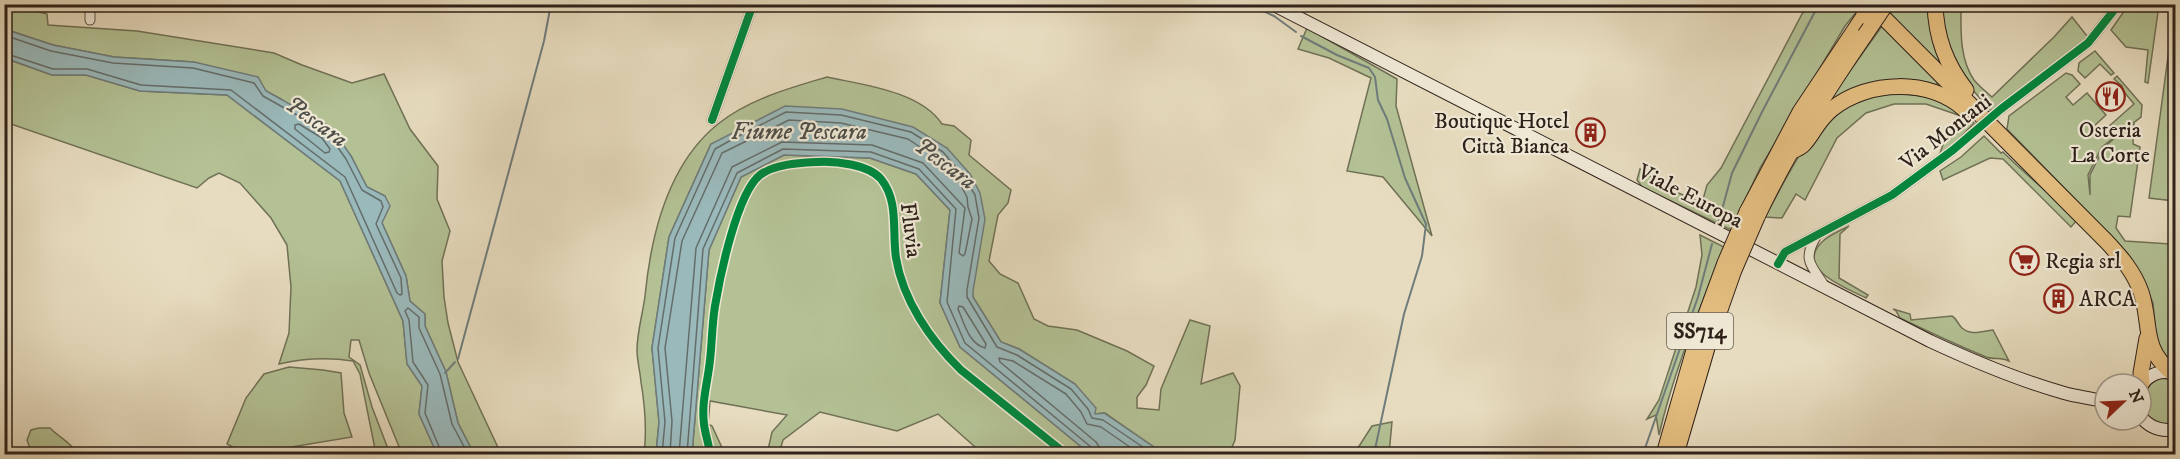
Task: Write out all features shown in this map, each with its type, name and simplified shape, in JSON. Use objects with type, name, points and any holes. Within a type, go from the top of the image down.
[{"type":"highway","points":[[1935,4],[1938,33],[1944,53],[1979,114]]},
{"type":"highway","points":[[1885,12],[1979,114],[2126,263],[2143,300],[2148,335],[2156,356],[2173,373]]},
{"type":"highway","name":"SS714","points":[[1676,454],[1709,340],[1752,214],[1800,112],[1864,18],[1885,12]]},
{"type":"highway","name":"SS714","points":[[1664,454],[1698,336],[1725,263],[1752,214],[1829,88],[1864,18]]},
{"type":"highway","points":[[1791,152],[1803,145],[1820,120],[1833,108],[1865,93],[1898,87],[1923,89],[1947,97],[1979,122],[1994,129]]},
{"type":"highway","points":[[2141,372],[2148,335]]},
{"type":"main road","name":"Viale Europa","points":[[1272,4],[1826,289],[1969,358],[2063,393],[2093,399]]},
{"type":"main road","points":[[2153,376],[2173,373]]},
{"type":"main road","points":[[2153,427],[2173,431]]},
{"type":"street","points":[[90,4],[90,20]]},
{"type":"street","points":[[712,120],[753,4]]},
{"type":"street","name":"Via Montani","points":[[1778,264],[1785,252],[1898,191],[2088,44],[2119,4]]},
{"type":"street","points":[[1817,235],[1810,246],[1809,258],[1812,269],[1826,289]]},
{"type":"green space","points":[[2129,4],[2159,5],[2148,83],[2145,82],[2148,50],[2126,47],[2111,30]]},
{"type":"green space","points":[[4,5],[13,5],[47,14],[48,25],[137,31],[274,53],[352,83],[384,74],[410,129],[438,166],[437,199],[450,231],[442,261],[448,323],[458,362],[501,454],[474,454],[458,423],[446,372],[425,326],[425,314],[410,301],[406,276],[382,223],[385,196],[367,187],[351,156],[281,99],[266,91],[194,62],[114,57],[53,45],[5,29]]},
{"type":"green space","points":[[1810,5],[1862,5],[1845,26],[1760,168],[1731,230],[1642,187],[1637,180],[1640,169],[1669,189],[1702,203],[1707,185],[1721,168],[1802,14]]},
{"type":"green space","points":[[1896,5],[1930,5],[1944,69],[1889,15]]},
{"type":"green space","points":[[1941,5],[1961,5],[1962,44],[1966,63],[1974,80],[1992,97],[2072,17],[2087,36],[2097,28],[2087,40],[2061,62],[1991,111],[1965,81],[1949,54]]},
{"type":"green space","points":[[2175,5],[2176,242],[2170,245],[2171,250],[2176,252],[2175,366],[2157,349],[2153,303],[2128,254],[2007,129],[2009,116],[2066,73],[2072,75],[2080,84],[2066,97],[2073,105],[2087,93],[2106,115],[2092,128],[2098,136],[2134,104],[2122,86],[2114,79],[2117,76],[2142,105],[2141,117],[2102,147],[2088,175],[2090,195],[2090,175],[2104,147],[2134,123],[2133,144],[2140,147],[2130,217],[2118,216],[2116,228],[2125,241],[2170,244],[2174,201],[2149,198]]},
{"type":"green space","points":[[1882,26],[1939,82],[1935,85],[1921,84],[1822,110]]},
{"type":"green space","points":[[1307,28],[1397,79],[1396,106],[1432,236],[1383,177],[1347,171],[1371,78],[1329,58],[1298,49]]},
{"type":"green space","points":[[2095,51],[2114,73],[2111,75],[2100,64],[2085,78],[2078,71],[2079,63]]},
{"type":"green space","points":[[4,58],[52,75],[86,75],[140,91],[227,95],[340,181],[403,321],[407,364],[422,386],[419,414],[437,454],[402,454],[369,373],[359,340],[351,340],[349,357],[360,365],[372,407],[390,454],[376,454],[360,374],[353,361],[316,359],[279,364],[289,333],[291,287],[287,245],[271,218],[240,183],[219,173],[197,188],[5,122]]},
{"type":"green space","points":[[827,77],[890,91],[905,97],[920,104],[942,124],[954,126],[971,140],[969,155],[1011,190],[1008,203],[998,215],[989,261],[1000,274],[1018,283],[1034,319],[1048,326],[1077,330],[1127,351],[1154,366],[1146,385],[1137,397],[1137,408],[1159,410],[1161,389],[1190,320],[1210,326],[1201,384],[1233,373],[1240,386],[1235,440],[1229,454],[1164,454],[1105,413],[1094,414],[1075,384],[1019,349],[1001,342],[973,297],[947,148],[711,144],[669,237],[652,348],[659,422],[656,454],[644,454],[645,418],[637,354],[638,336],[652,249],[665,202],[675,180],[686,159],[701,140],[730,115],[770,95]]},
{"type":"green space","points":[[1886,93],[1933,98],[1953,106],[1974,123],[1950,149],[1939,156],[1944,142],[1965,120],[1961,116],[1926,104],[1894,104],[1866,113],[1837,138],[1805,200],[1796,194],[1782,218],[1765,217],[1803,149],[1822,125],[1851,105]]},
{"type":"green space","points":[[1984,136],[2077,220],[2071,227],[2003,159],[1990,158],[1943,180],[1940,171],[1961,157]]},
{"type":"green space","points":[[784,155],[870,158],[916,174],[950,210],[940,303],[960,347],[1090,454],[983,454],[938,414],[897,431],[820,412],[783,440],[779,454],[767,454],[772,432],[787,415],[710,401],[708,424],[712,426],[725,454],[692,454],[709,250],[741,177]]},
{"type":"green space","points":[[1849,226],[1840,234],[1839,278],[1868,295],[1866,298],[1827,277],[1819,270],[1815,262],[1815,253],[1821,243]]},
{"type":"green space","points":[[1700,235],[1724,247],[1680,363],[1659,435],[1656,415],[1647,419],[1659,400],[1696,287],[1702,255]]},
{"type":"green space","points":[[1893,309],[1910,314],[1911,320],[1952,316],[1962,328],[1969,332],[1993,330],[2009,361],[1986,357],[1954,343],[1900,318]]},
{"type":"green space","points":[[289,367],[341,373],[344,413],[352,437],[250,454],[245,454],[227,444],[246,398],[264,374]]},
{"type":"green space","points":[[2160,378],[2175,380],[2175,422],[2164,424],[2153,421],[2153,383]]},
{"type":"green space","points":[[1392,422],[1389,454],[1354,454],[1372,426]]},
{"type":"green space","points":[[50,428],[78,454],[32,454],[27,440],[31,430]]},
{"type":"water","name":"Pescara","points":[[4,29],[53,45],[114,57],[194,62],[258,77],[266,91],[331,127],[351,156],[367,187],[385,196],[390,206],[382,223],[406,276],[410,301],[425,314],[425,326],[446,372],[458,423],[474,454],[437,454],[419,414],[422,386],[407,364],[403,321],[340,181],[227,95],[140,91],[86,75],[52,75],[5,58]]},
{"type":"water","name":"Fiume Pescara","points":[[785,106],[842,109],[913,127],[947,148],[970,174],[980,193],[985,219],[973,297],[1001,342],[1019,349],[1075,384],[1096,408],[1095,414],[1104,413],[1164,454],[1090,454],[960,347],[940,303],[950,210],[916,174],[870,158],[784,155],[741,177],[709,250],[692,454],[656,454],[659,422],[652,348],[669,237],[711,144]]},
{"type":"waterway","points":[[458,359],[544,41],[551,4]]},
{"type":"waterway","points":[[1249,4],[1274,16],[1296,32]]},
{"type":"waterway","points":[[1719,221],[1732,173],[1819,4]]},
{"type":"waterway","points":[[1301,36],[1337,55],[1369,68],[1375,77],[1378,100],[1387,119],[1405,178],[1426,224],[1422,256],[1404,314],[1374,454]]},
{"type":"waterway","points":[[1643,454],[1698,297],[1712,244]]},
{"type":"waterway","points":[[445,373],[455,362]]},
{"type":"cycle path","points":[[712,120],[753,4]]},
{"type":"cycle path","points":[[1778,264],[1785,252],[1892,195],[1953,150],[2001,109],[2088,43],[2119,4]]},
{"type":"cycle path","name":"Fluvia","points":[[710,454],[703,416],[713,320],[725,256],[737,216],[752,185],[766,171],[787,165],[824,162],[860,167],[881,179],[887,188],[893,207],[896,258],[900,274],[911,304],[929,332],[961,370],[1066,454]]},
{"type":"place","name":"Osteria La Corte","points":[[2110,97]]},
{"type":"place","name":"Boutique Hotel Città Bianca","points":[[1590,133]]},
{"type":"place","name":"Regia srl","points":[[2024,260]]},
{"type":"place","name":"ARCA","points":[[2058,298]]}]
